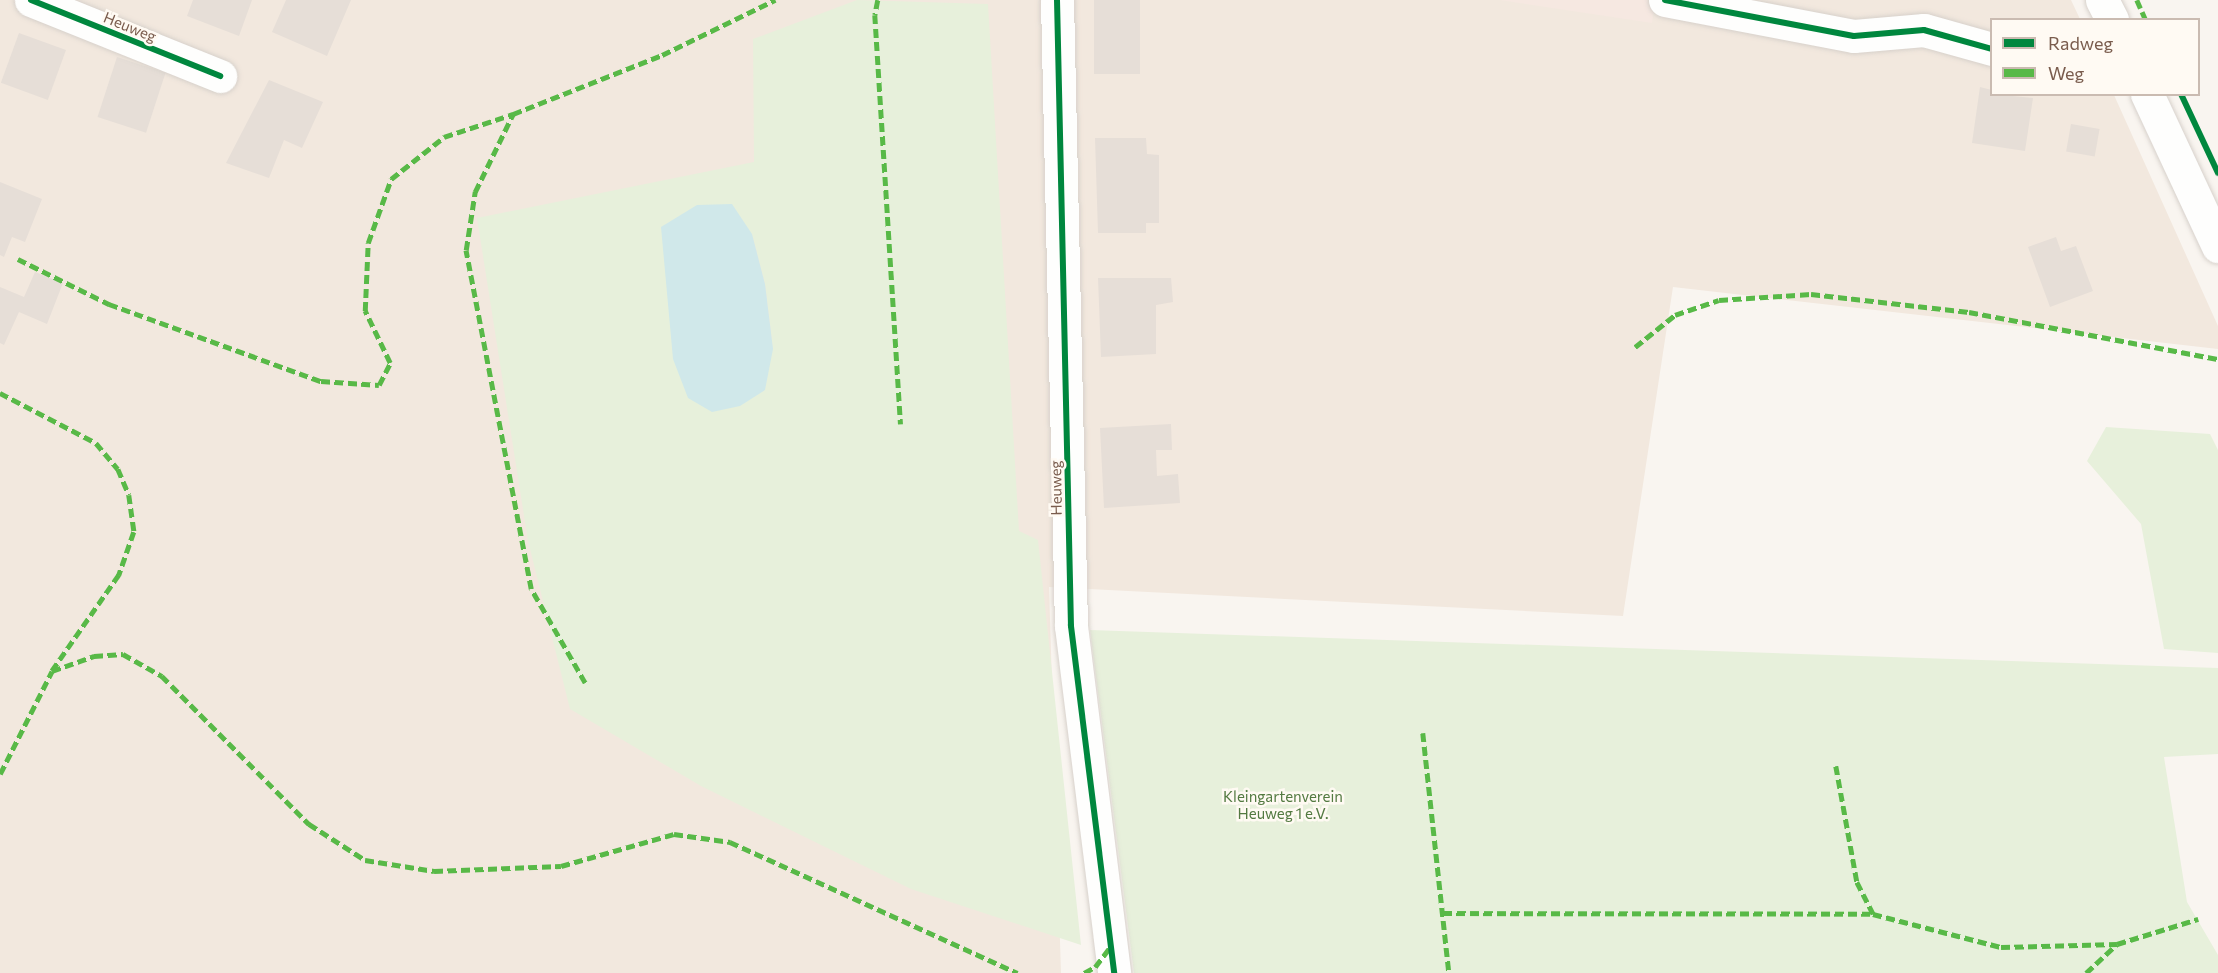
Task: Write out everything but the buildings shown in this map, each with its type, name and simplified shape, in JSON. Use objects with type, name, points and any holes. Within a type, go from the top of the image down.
[{"type":"street","name":"Heuweg","points":[[31,0],[219,76]]},
{"type":"street","name":"Heuweg","points":[[1058,0],[1071,626],[1114,973]]},
{"type":"street","points":[[1665,0],[1854,36],[1924,30],[1990,48]]},
{"type":"street","points":[[2102,0],[2111,18]]},
{"type":"street","points":[[2148,96],[2218,246]]},
{"type":"shaded area","points":[[0,0],[2071,0],[2080,18],[1990,18],[1990,96],[2114,96],[2218,326],[2218,349],[1673,287],[1623,616],[1049,587],[1061,973],[0,973]]},
{"type":"shaded area","points":[[1500,0],[1655,0],[1652,23]]},
{"type":"green space","points":[[857,0],[988,4],[1019,531],[1038,540],[1081,945],[911,889],[701,786],[570,709],[528,541],[477,218],[754,162],[753,39]],"holes":[[[752,234],[765,284],[773,349]]]},
{"type":"green space","points":[[2106,427],[2210,434],[2218,450],[2218,653],[2164,649],[2141,524],[2087,461]]},
{"type":"green space","name":"Kleingartenverein Heuweg 1 e.V.","points":[[1090,630],[2218,668],[2218,754],[2164,757],[2187,902],[2218,955],[2218,973],[1134,973]]},
{"type":"water","points":[[732,204],[752,234],[765,284],[773,349],[765,390],[740,406],[712,412],[688,398],[673,359],[661,227],[697,205]]},
{"type":"marked path","points":[[585,683],[531,589],[466,250],[475,192],[513,114],[662,55],[775,0]]},
{"type":"marked path","points":[[878,0],[875,15],[901,424]]},
{"type":"marked path","points":[[2137,0],[2145,18]]},
{"type":"marked path","points":[[18,259],[109,304],[321,381],[379,385],[390,363],[365,311],[368,243],[391,179],[444,137],[513,114]]},
{"type":"marked path","points":[[1635,347],[1675,315],[1719,300],[1811,294],[1969,312],[2218,359]]},
{"type":"marked path","points":[[0,393],[96,443],[118,469],[129,495],[134,532],[119,575],[52,671]]},
{"type":"marked path","points":[[0,774],[52,671],[94,656],[123,654],[162,676],[309,824],[365,860],[434,871],[561,866],[674,834],[730,842],[1018,973]]},
{"type":"marked path","points":[[1423,733],[1449,973]]},
{"type":"marked path","points":[[1836,766],[1857,882],[1873,914]]},
{"type":"marked path","points":[[1443,913],[1873,914],[2001,947],[2117,944]]},
{"type":"marked path","points":[[2086,973],[2117,944],[2198,919]]},
{"type":"marked path","points":[[1084,973],[1095,967],[1111,946]]},
{"type":"cycle path","points":[[31,0],[220,76]]},
{"type":"cycle path","points":[[1057,0],[1071,626],[1114,973]]},
{"type":"cycle path","points":[[1665,0],[1854,36],[1924,30],[1990,48]]},
{"type":"cycle path","points":[[2182,96],[2218,173]]}]
